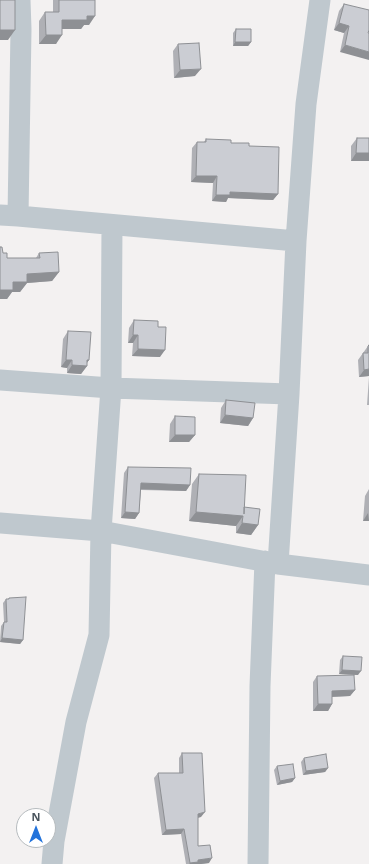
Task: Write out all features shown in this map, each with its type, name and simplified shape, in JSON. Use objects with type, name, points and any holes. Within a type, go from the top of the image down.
[{"type":"street","points":[[20,0],[22,28],[9,215],[296,241]]},
{"type":"street","points":[[258,864],[260,694],[271,562],[289,394],[296,241],[306,104],[320,0]]},
{"type":"street","points":[[52,864],[54,841],[76,722],[98,635],[101,531],[111,388],[112,225]]},
{"type":"street","points":[[0,380],[111,388],[289,394]]},
{"type":"street","points":[[0,523],[101,531],[271,562],[369,575]]},
{"type":"building","points":[[0,0],[15,0],[15,30],[0,30]]},
{"type":"building","points":[[59,0],[95,0],[95,16],[87,16],[87,20],[62,20],[62,35],[46,35],[45,12],[59,12]]},
{"type":"building","points":[[344,4],[369,10],[369,52],[345,45],[349,26],[339,23]]},
{"type":"building","points":[[236,29],[251,29],[251,42],[235,42]]},
{"type":"building","points":[[199,43],[201,69],[180,70],[178,44]]},
{"type":"building","points":[[357,138],[369,138],[369,153],[356,153]]},
{"type":"building","points":[[206,139],[231,140],[231,143],[249,143],[249,146],[279,147],[278,194],[230,192],[230,195],[216,195],[217,176],[196,176],[197,142],[206,142]]},
{"type":"building","points":[[0,247],[2,247],[3,253],[7,253],[7,258],[40,258],[39,253],[58,252],[59,272],[27,274],[27,282],[13,282],[13,290],[0,290]]},
{"type":"building","points":[[134,320],[158,321],[158,327],[166,327],[165,350],[138,349],[138,335],[133,335]]},
{"type":"building","points":[[68,331],[91,332],[89,360],[87,360],[87,366],[72,365],[72,360],[66,360]]},
{"type":"building","points":[[369,345],[369,369],[364,370],[363,353],[368,353]]},
{"type":"building","points":[[226,400],[255,403],[253,418],[225,415]]},
{"type":"building","points":[[175,416],[195,417],[195,435],[175,435]]},
{"type":"building","points":[[128,467],[191,468],[190,485],[141,483],[139,513],[125,512]]},
{"type":"building","points":[[199,474],[246,475],[244,507],[260,509],[258,525],[242,523],[243,516],[196,512]]},
{"type":"building","points":[[26,597],[23,640],[2,638],[4,622],[7,622],[6,599]]},
{"type":"building","points":[[343,656],[362,657],[361,671],[342,670]]},
{"type":"building","points":[[354,675],[355,690],[332,691],[332,704],[318,704],[317,676]]},
{"type":"building","points":[[182,753],[202,753],[205,812],[198,814],[198,846],[210,845],[212,858],[190,863],[184,829],[166,830],[158,773],[183,773]]},
{"type":"building","points":[[326,754],[328,768],[306,771],[304,758]]},
{"type":"building","points":[[293,764],[295,778],[280,781],[277,766]]}]
